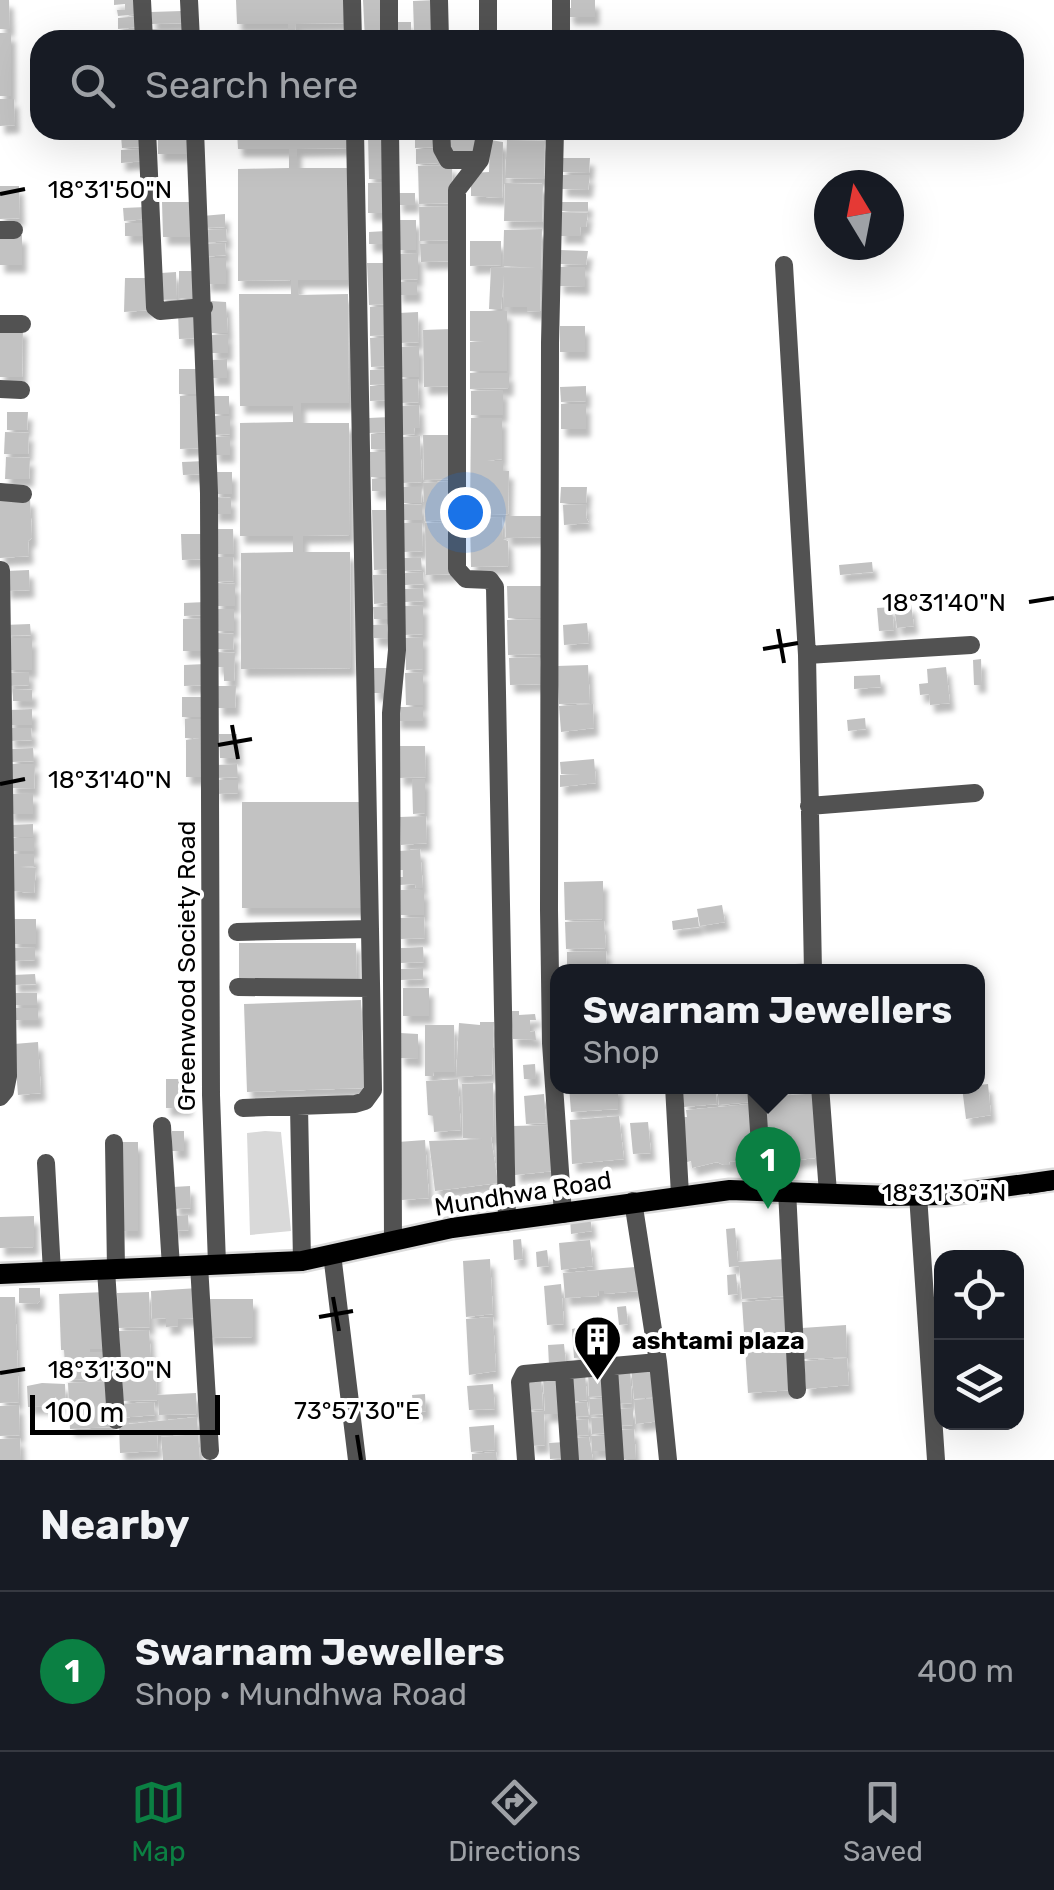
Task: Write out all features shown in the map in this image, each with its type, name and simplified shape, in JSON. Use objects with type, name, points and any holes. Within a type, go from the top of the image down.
[{"type":"main road","name":"Mundhwa Road","points":[[0,1274],[302,1261],[452,1228],[680,1195],[787,1190],[918,1196],[1054,1180]]},
{"type":"street","points":[[142,0],[144,30]]},
{"type":"street","points":[[189,0],[190,30]]},
{"type":"street","points":[[352,0],[353,30]]},
{"type":"street","points":[[389,0],[389,30]]},
{"type":"street","points":[[439,0],[440,30]]},
{"type":"street","points":[[488,0],[488,30]]},
{"type":"street","points":[[560,30],[561,0]]},
{"type":"street","points":[[147,140],[155,306],[160,311],[204,307]]},
{"type":"street","name":"Greenwood Society Road","points":[[196,140],[209,493],[210,1451]]},
{"type":"street","points":[[242,1108],[356,1104],[370,1096],[355,140]]},
{"type":"street","points":[[390,140],[396,650],[392,714],[393,1241]]},
{"type":"street","points":[[442,140],[448,160],[480,160]]},
{"type":"street","points":[[484,140],[480,160],[458,190],[457,568],[466,579],[490,580],[496,587],[507,1222]]},
{"type":"street","points":[[550,976],[550,343],[555,140]]},
{"type":"street","points":[[784,265],[807,655],[813,964]]},
{"type":"street","points":[[0,324],[22,324]]},
{"type":"street","points":[[0,389],[21,390]]},
{"type":"street","points":[[0,492],[22,494]]},
{"type":"street","points":[[0,1097],[8,1076],[1,570]]},
{"type":"street","points":[[807,655],[971,645]]},
{"type":"street","points":[[810,806],[975,793]]},
{"type":"street","points":[[236,932],[370,928]]},
{"type":"street","points":[[238,988],[371,988]]},
{"type":"street","points":[[555,1094],[563,1214]]},
{"type":"street","points":[[674,1094],[680,1195]]},
{"type":"street","points":[[757,1094],[763,1190]]},
{"type":"street","points":[[821,1094],[828,1192]]},
{"type":"street","points":[[299,1106],[302,1261]]},
{"type":"street","points":[[162,1126],[172,1266]]},
{"type":"street","points":[[114,1143],[111,1270],[116,1420]]},
{"type":"street","points":[[46,1163],[52,1272]]},
{"type":"street","points":[[787,1190],[797,1390]]},
{"type":"street","points":[[918,1196],[936,1460]]},
{"type":"street","points":[[633,1202],[658,1362],[668,1460]]},
{"type":"street","points":[[332,1254],[358,1460]]},
{"type":"street","points":[[526,1460],[520,1378],[524,1374],[658,1362]]},
{"type":"street","points":[[608,1368],[615,1460]]},
{"type":"street","points":[[564,1372],[570,1460]]},
{"type":"shaded area","points":[[281,1132],[291,1231],[250,1235],[247,1133]]},
{"type":"building","points":[[0,0],[9,0],[10,29],[0,29]]},
{"type":"building","points":[[114,0],[139,0],[140,14],[118,16],[117,10],[125,10],[125,4],[114,5]]},
{"type":"building","points":[[236,0],[345,0],[346,23],[296,24],[296,30],[288,30],[288,24],[237,24]]},
{"type":"building","points":[[363,0],[384,0],[384,30],[364,30]]},
{"type":"building","points":[[435,0],[435,30],[414,30],[413,1]]},
{"type":"building","points":[[571,0],[595,0],[595,17],[570,17],[567,8],[571,8]]},
{"type":"building","points":[[182,11],[183,23],[152,24],[151,12]]},
{"type":"building","points":[[140,16],[140,27],[118,29],[118,18]]},
{"type":"building","points":[[396,22],[411,22],[411,30],[396,30]]},
{"type":"building","points":[[0,33],[11,33],[11,96],[0,96]]},
{"type":"building","points":[[0,99],[14,99],[15,125],[0,126]]},
{"type":"building","points":[[121,140],[143,140],[144,147],[122,148]]},
{"type":"building","points":[[158,140],[187,140],[188,154],[158,154]]},
{"type":"building","points":[[238,140],[347,140],[347,148],[297,149],[297,168],[347,168],[348,280],[298,280],[298,295],[348,294],[349,403],[301,403],[301,423],[349,423],[350,535],[303,536],[303,552],[350,552],[351,668],[241,669],[241,553],[293,552],[293,536],[240,536],[240,423],[293,422],[293,406],[240,406],[239,294],[291,294],[291,280],[238,281],[238,169],[289,168],[289,149],[238,149]]},
{"type":"building","points":[[368,140],[386,140],[387,179],[369,179]]},
{"type":"building","points":[[415,140],[436,140],[436,147],[415,148]]},
{"type":"building","points":[[450,140],[479,140],[479,156],[449,157]]},
{"type":"building","points":[[490,140],[503,142],[502,198],[471,196],[471,173],[489,172]]},
{"type":"building","points":[[507,140],[545,141],[544,179],[505,178]]},
{"type":"building","points":[[143,149],[144,161],[121,163],[121,150]]},
{"type":"building","points":[[416,149],[437,149],[438,163],[416,164]]},
{"type":"building","points":[[563,158],[590,158],[589,173],[562,172]]},
{"type":"building","points":[[452,165],[453,203],[419,204],[418,166]]},
{"type":"building","points":[[562,175],[590,175],[588,190],[562,189]]},
{"type":"building","points":[[386,182],[386,213],[368,213],[368,183]]},
{"type":"building","points":[[505,183],[543,184],[542,222],[504,221]]},
{"type":"building","points":[[0,186],[19,186],[20,218],[0,219]]},
{"type":"building","points":[[398,193],[415,193],[415,205],[398,205]]},
{"type":"building","points":[[162,202],[191,202],[191,237],[163,237]]},
{"type":"building","points":[[561,202],[588,202],[588,211],[561,211]]},
{"type":"building","points":[[451,206],[452,240],[420,241],[419,207]]},
{"type":"building","points":[[146,207],[147,219],[124,221],[123,208]]},
{"type":"building","points":[[560,212],[588,213],[586,227],[580,227],[581,236],[560,236]]},
{"type":"building","points":[[225,214],[225,227],[203,228],[202,216]]},
{"type":"building","points":[[398,220],[416,220],[416,250],[398,250]]},
{"type":"building","points":[[125,223],[147,223],[147,236],[125,236]]},
{"type":"building","points":[[226,229],[227,241],[204,243],[203,230]]},
{"type":"building","points":[[542,229],[540,312],[527,311],[527,307],[503,307],[504,275],[501,309],[489,309],[491,267],[537,268],[503,266],[504,230]]},
{"type":"building","points":[[386,231],[386,244],[369,244],[369,232]]},
{"type":"building","points":[[0,235],[22,235],[22,265],[0,265]]},
{"type":"building","points":[[470,241],[501,241],[501,265],[470,266]]},
{"type":"building","points":[[225,243],[226,255],[203,257],[202,244]]},
{"type":"building","points":[[420,244],[450,244],[451,261],[421,262]]},
{"type":"building","points":[[560,250],[588,251],[586,265],[560,264]]},
{"type":"building","points":[[418,253],[418,279],[398,280],[398,254]]},
{"type":"building","points":[[206,258],[226,258],[226,284],[206,284]]},
{"type":"building","points":[[367,263],[387,263],[388,304],[369,305]]},
{"type":"building","points":[[559,267],[585,267],[585,287],[559,286]]},
{"type":"building","points":[[179,271],[193,271],[194,298],[179,298]]},
{"type":"building","points":[[176,272],[177,299],[162,300],[161,273]]},
{"type":"building","points":[[125,278],[149,278],[150,310],[124,312]]},
{"type":"building","points":[[398,282],[417,282],[417,295],[398,295]]},
{"type":"building","points":[[210,301],[226,302],[228,333],[212,333]]},
{"type":"building","points":[[370,307],[389,307],[389,335],[370,336]]},
{"type":"building","points":[[178,311],[200,314],[201,338],[179,339]]},
{"type":"building","points":[[470,311],[507,311],[507,371],[470,371],[470,342],[484,342],[470,341]]},
{"type":"building","points":[[418,312],[419,342],[400,343],[399,313]]},
{"type":"building","points":[[560,326],[585,326],[585,352],[560,352]]},
{"type":"building","points":[[0,328],[23,328],[22,377],[0,377]]},
{"type":"building","points":[[452,329],[453,386],[424,387],[423,330]]},
{"type":"building","points":[[228,334],[228,353],[212,353],[212,335]]},
{"type":"building","points":[[370,338],[388,338],[389,366],[371,367]]},
{"type":"building","points":[[419,346],[419,377],[400,377],[400,347]]},
{"type":"building","points":[[227,359],[227,378],[211,378],[211,360]]},
{"type":"building","points":[[179,369],[201,369],[201,394],[179,394]]},
{"type":"building","points":[[390,369],[391,384],[370,385],[370,370]]},
{"type":"building","points":[[470,373],[509,373],[509,388],[470,389]]},
{"type":"building","points":[[400,379],[418,379],[419,402],[401,403]]},
{"type":"building","points":[[370,386],[391,386],[391,400],[370,401]]},
{"type":"building","points":[[586,386],[586,401],[561,402],[560,387]]},
{"type":"building","points":[[503,390],[503,415],[471,415],[471,391]]},
{"type":"building","points":[[180,396],[202,396],[203,448],[180,449]]},
{"type":"building","points":[[213,396],[229,396],[229,414],[214,414]]},
{"type":"building","points":[[561,404],[586,404],[586,429],[561,429]]},
{"type":"building","points":[[419,405],[420,428],[414,428],[415,434],[403,435],[401,406]]},
{"type":"building","points":[[7,412],[28,412],[27,430],[7,430]]},
{"type":"building","points":[[214,416],[230,416],[230,434],[214,435]]},
{"type":"building","points":[[390,417],[390,432],[369,433],[369,418]]},
{"type":"building","points":[[471,418],[502,418],[502,459],[487,461],[503,461],[503,471],[509,471],[508,514],[470,516]]},
{"type":"building","points":[[5,432],[29,433],[28,454],[4,454]]},
{"type":"building","points":[[371,434],[390,434],[389,450],[371,449]]},
{"type":"building","points":[[423,435],[452,435],[453,479],[424,480]]},
{"type":"building","points":[[230,436],[230,455],[214,455],[214,437]]},
{"type":"building","points":[[420,436],[422,482],[402,483],[401,437]]},
{"type":"building","points":[[370,452],[390,452],[390,477],[371,477]]},
{"type":"building","points":[[6,457],[30,458],[29,479],[5,479]]},
{"type":"building","points":[[204,461],[205,474],[183,475],[182,462]]},
{"type":"building","points":[[215,472],[232,472],[232,494],[215,494]]},
{"type":"building","points":[[372,479],[391,479],[391,491],[372,491]]},
{"type":"building","points":[[452,481],[452,520],[425,521],[423,483]]},
{"type":"building","points":[[403,487],[422,487],[421,503],[403,503]]},
{"type":"building","points":[[561,487],[587,487],[586,503],[560,503]]},
{"type":"building","points":[[214,497],[231,498],[231,514],[214,514]]},
{"type":"building","points":[[30,498],[29,556],[0,558],[0,499]]},
{"type":"building","points":[[404,504],[422,505],[422,520],[403,520]]},
{"type":"building","points":[[587,504],[589,523],[564,525],[563,505]]},
{"type":"building","points":[[372,510],[391,510],[393,569],[374,570]]},
{"type":"building","points":[[505,516],[543,516],[544,537],[506,538]]},
{"type":"building","points":[[502,517],[509,566],[471,567],[470,518]]},
{"type":"building","points":[[452,522],[453,574],[426,575],[425,523]]},
{"type":"building","points":[[403,523],[422,523],[423,551],[404,552]]},
{"type":"building","points":[[215,529],[233,529],[234,554],[216,554]]},
{"type":"building","points":[[181,534],[204,534],[204,559],[182,560]]},
{"type":"building","points":[[215,557],[233,557],[234,581],[216,582]]},
{"type":"building","points":[[403,558],[421,558],[422,570],[403,571]]},
{"type":"building","points":[[872,562],[873,572],[840,575],[839,565]]},
{"type":"building","points":[[29,570],[30,590],[6,591],[6,571]]},
{"type":"building","points":[[423,572],[424,584],[405,585],[405,573]]},
{"type":"building","points":[[391,574],[393,602],[374,604],[373,575]]},
{"type":"building","points":[[217,583],[235,584],[235,606],[217,606]]},
{"type":"building","points":[[507,586],[541,586],[542,618],[508,618]]},
{"type":"building","points":[[423,588],[424,601],[405,602],[405,589]]},
{"type":"building","points":[[205,602],[206,615],[184,616],[184,603]]},
{"type":"building","points":[[911,604],[914,626],[897,628],[894,606]]},
{"type":"building","points":[[423,605],[423,634],[404,635],[404,606]]},
{"type":"building","points":[[392,606],[392,619],[374,619],[373,607]]},
{"type":"building","points":[[892,607],[894,630],[879,631],[877,608]]},
{"type":"building","points":[[217,609],[234,609],[234,631],[216,631]]},
{"type":"building","points":[[205,618],[205,651],[183,651],[183,619]]},
{"type":"building","points":[[541,619],[542,654],[508,655],[507,620]]},
{"type":"building","points":[[587,623],[589,643],[564,645],[563,625]]},
{"type":"building","points":[[30,624],[31,635],[5,636],[4,625]]},
{"type":"building","points":[[387,624],[388,639],[374,638],[373,625]]},
{"type":"building","points":[[217,633],[234,634],[233,650],[217,649]]},
{"type":"building","points":[[423,637],[423,669],[406,670],[405,638]]},
{"type":"building","points":[[7,638],[32,638],[32,670],[7,670]]},
{"type":"building","points":[[217,652],[235,653],[234,681],[224,681],[224,667],[217,667]]},
{"type":"building","points":[[540,657],[541,684],[510,685],[509,658]]},
{"type":"building","points":[[981,659],[982,685],[974,685],[973,660]]},
{"type":"building","points":[[205,664],[206,685],[184,686],[184,665]]},
{"type":"building","points":[[588,665],[590,703],[559,704],[557,666]]},
{"type":"building","points":[[946,667],[950,703],[930,705],[929,694],[920,695],[919,684],[928,683],[927,669]]},
{"type":"building","points":[[374,668],[393,668],[389,693],[374,693]]},
{"type":"building","points":[[29,672],[29,685],[7,686],[7,673]]},
{"type":"building","points":[[423,672],[423,705],[406,705],[405,673]]},
{"type":"building","points":[[880,675],[881,687],[854,689],[854,676]]},
{"type":"building","points":[[218,686],[236,686],[235,708],[218,708]]},
{"type":"building","points":[[13,689],[32,690],[32,701],[13,701]]},
{"type":"building","points":[[182,697],[207,697],[207,717],[182,717]]},
{"type":"building","points":[[593,704],[594,728],[561,732],[559,706]]},
{"type":"building","points":[[396,707],[423,707],[423,721],[396,721]]},
{"type":"building","points":[[32,709],[32,725],[9,725],[9,710]]},
{"type":"building","points":[[865,718],[866,729],[848,731],[847,720]]},
{"type":"building","points":[[185,719],[207,719],[207,777],[186,777],[186,740],[200,738],[185,738]]},
{"type":"building","points":[[10,728],[31,728],[32,740],[10,741]]},
{"type":"building","points":[[219,734],[237,734],[238,758],[220,758]]},
{"type":"building","points":[[399,746],[425,746],[426,777],[399,778]]},
{"type":"building","points":[[33,748],[34,761],[12,762],[12,749]]},
{"type":"building","points":[[594,759],[596,783],[560,787],[560,775],[581,774],[561,774],[560,762]]},
{"type":"building","points":[[12,764],[35,764],[34,789],[11,788]]},
{"type":"building","points":[[237,764],[238,777],[216,778],[216,765]]},
{"type":"building","points":[[412,779],[425,779],[425,813],[413,814]]},
{"type":"building","points":[[216,780],[238,780],[238,793],[217,794]]},
{"type":"building","points":[[9,794],[33,794],[33,814],[9,814]]},
{"type":"building","points":[[242,802],[363,802],[363,908],[242,908]]},
{"type":"building","points":[[426,816],[427,843],[401,845],[400,817]]},
{"type":"building","points":[[33,824],[33,837],[10,837],[10,825]]},
{"type":"building","points":[[11,838],[34,838],[34,851],[11,851]]},
{"type":"building","points":[[420,849],[423,888],[400,885],[400,851]]},
{"type":"building","points":[[11,854],[34,854],[34,866],[20,867],[36,868],[34,893],[11,891]]},
{"type":"building","points":[[603,881],[603,919],[565,920],[564,882]]},
{"type":"building","points":[[401,890],[424,890],[424,915],[401,915]]},
{"type":"building","points":[[722,905],[725,922],[700,926],[697,909]]},
{"type":"building","points":[[424,917],[425,938],[401,939],[400,918]]},
{"type":"building","points":[[698,917],[699,927],[673,930],[672,921]]},
{"type":"building","points":[[13,919],[36,919],[36,944],[13,944]]},
{"type":"building","points":[[604,921],[606,948],[566,949],[565,922]]},
{"type":"building","points":[[239,943],[356,943],[357,980],[239,980]]},
{"type":"building","points":[[35,947],[35,960],[13,961],[12,948]]},
{"type":"building","points":[[423,947],[424,962],[401,963],[401,948]]},
{"type":"building","points":[[606,951],[607,964],[567,964],[567,952]]},
{"type":"building","points":[[423,968],[423,979],[401,980],[401,969]]},
{"type":"building","points":[[35,974],[36,984],[14,985],[13,975]]},
{"type":"building","points":[[403,988],[429,988],[429,1016],[403,1016]]},
{"type":"building","points":[[13,993],[37,993],[37,1005],[14,1005]]},
{"type":"building","points":[[361,1000],[364,1088],[247,1092],[244,1004]]},
{"type":"building","points":[[14,1008],[38,1008],[38,1020],[14,1020]]},
{"type":"building","points":[[511,1011],[535,1014],[536,1020],[530,1020],[530,1032],[535,1031],[536,1040],[513,1039]]},
{"type":"building","points":[[494,1022],[492,1075],[456,1077],[459,1023]]},
{"type":"building","points":[[425,1025],[454,1025],[455,1072],[425,1076]]},
{"type":"building","points":[[400,1033],[418,1034],[418,1059],[400,1058]]},
{"type":"building","points":[[38,1042],[41,1093],[18,1095],[14,1044]]},
{"type":"building","points":[[535,1064],[536,1079],[524,1079],[523,1065]]},
{"type":"building","points":[[166,1079],[187,1079],[188,1108],[166,1108]]},
{"type":"building","points":[[458,1079],[461,1130],[434,1132],[433,1116],[428,1115],[426,1081]]},
{"type":"building","points":[[493,1083],[491,1137],[498,1183],[435,1191],[429,1141],[482,1139],[463,1138],[462,1084]]},
{"type":"building","points":[[988,1084],[991,1115],[966,1119],[963,1094],[985,1094]]},
{"type":"building","points":[[544,1094],[546,1123],[526,1124],[524,1096]]},
{"type":"building","points":[[570,1094],[618,1094],[618,1109],[571,1112]]},
{"type":"building","points":[[683,1094],[716,1094],[717,1104],[684,1107]]},
{"type":"building","points":[[718,1094],[750,1094],[751,1102],[719,1105]]},
{"type":"building","points":[[819,1094],[824,1157],[771,1163],[764,1097]]},
{"type":"building","points":[[750,1104],[756,1163],[717,1162],[692,1168],[691,1161],[687,1162],[683,1117],[687,1117],[686,1110]]},
{"type":"building","points":[[619,1116],[624,1159],[572,1164],[570,1120]]},
{"type":"building","points":[[648,1122],[651,1153],[633,1154],[630,1123]]},
{"type":"building","points":[[552,1125],[554,1171],[515,1175],[513,1126]]},
{"type":"building","points":[[172,1131],[184,1131],[184,1151],[172,1151]]},
{"type":"building","points":[[425,1140],[429,1198],[402,1200],[398,1142]]},
{"type":"building","points":[[119,1142],[138,1142],[138,1231],[119,1231]]},
{"type":"building","points":[[190,1186],[191,1208],[174,1209],[173,1187]]},
{"type":"building","points":[[188,1215],[189,1230],[172,1231],[171,1216]]},
{"type":"building","points":[[34,1216],[34,1247],[0,1248],[0,1217]]},
{"type":"building","points":[[590,1216],[592,1231],[571,1234],[570,1218]]},
{"type":"building","points":[[735,1228],[738,1262],[784,1259],[782,1273],[787,1296],[742,1299],[739,1266],[729,1267],[726,1229]]},
{"type":"building","points":[[521,1239],[523,1259],[514,1260],[513,1240]]},
{"type":"building","points":[[590,1240],[593,1266],[561,1270],[559,1243]]},
{"type":"building","points":[[547,1250],[549,1266],[537,1267],[536,1252]]},
{"type":"building","points":[[490,1259],[493,1314],[466,1317],[463,1261]]},
{"type":"building","points":[[635,1267],[638,1291],[599,1291],[598,1296],[565,1298],[563,1273]]},
{"type":"building","points":[[736,1274],[738,1294],[728,1295],[727,1275]]},
{"type":"building","points":[[561,1284],[564,1324],[547,1325],[544,1286]]},
{"type":"building","points":[[19,1288],[40,1288],[40,1301],[19,1303]]},
{"type":"building","points":[[198,1288],[200,1318],[178,1319],[178,1326],[166,1327],[166,1318],[152,1319],[151,1291]]},
{"type":"building","points":[[105,1292],[108,1349],[90,1352],[107,1352],[109,1378],[66,1380],[59,1294]]},
{"type":"building","points":[[149,1292],[150,1327],[118,1328],[117,1293]]},
{"type":"building","points":[[0,1297],[15,1297],[19,1402],[0,1403]]},
{"type":"building","points":[[206,1299],[253,1299],[253,1337],[207,1338]]},
{"type":"building","points":[[785,1299],[789,1344],[745,1347],[742,1302]]},
{"type":"building","points":[[626,1306],[628,1324],[619,1325],[617,1307]]},
{"type":"building","points":[[493,1317],[496,1371],[469,1375],[466,1319]]},
{"type":"building","points":[[846,1325],[847,1357],[803,1359],[802,1328]]},
{"type":"building","points":[[604,1326],[606,1356],[574,1358],[572,1329]]},
{"type":"building","points":[[149,1330],[151,1357],[120,1358],[119,1331]]},
{"type":"building","points":[[564,1344],[566,1364],[549,1365],[548,1345]]},
{"type":"building","points":[[789,1345],[792,1390],[748,1393],[745,1348]]},
{"type":"building","points":[[847,1358],[849,1385],[806,1389],[804,1361]]},
{"type":"building","points":[[156,1363],[157,1395],[196,1393],[197,1414],[159,1415],[158,1400],[123,1401],[122,1365]]},
{"type":"building","points":[[631,1367],[654,1368],[657,1397],[634,1399]]},
{"type":"building","points":[[630,1368],[632,1403],[616,1404],[614,1370]]},
{"type":"building","name":"ashtami plaza","points":[[604,1369],[606,1396],[589,1397],[588,1371]]},
{"type":"building","points":[[585,1372],[587,1400],[571,1402],[569,1374]]},
{"type":"building","points":[[541,1375],[543,1409],[528,1410],[525,1376]]},
{"type":"building","points":[[559,1375],[561,1414],[544,1414],[545,1445],[531,1446],[528,1412],[545,1411],[543,1377]]},
{"type":"building","points":[[109,1381],[111,1427],[70,1429],[68,1383]]},
{"type":"building","points":[[65,1384],[66,1406],[28,1407],[27,1386]]},
{"type":"building","points":[[493,1384],[495,1409],[469,1410],[467,1386]]},
{"type":"building","points":[[425,1394],[426,1411],[414,1412],[412,1395]]},
{"type":"building","points":[[606,1398],[606,1414],[590,1415],[589,1399]]},
{"type":"building","points":[[657,1398],[660,1421],[636,1424],[634,1400]]},
{"type":"building","points":[[154,1402],[155,1415],[118,1418],[117,1404]]},
{"type":"building","points":[[587,1402],[589,1416],[572,1417],[571,1403]]},
{"type":"building","points":[[19,1405],[20,1435],[0,1436],[0,1406]]},
{"type":"building","points":[[633,1408],[633,1425],[616,1426],[615,1409]]},
{"type":"building","points":[[197,1417],[198,1433],[157,1435],[158,1451],[120,1453],[119,1425]]},
{"type":"building","points":[[607,1417],[608,1433],[592,1434],[591,1418]]},
{"type":"building","points":[[588,1419],[589,1435],[573,1436],[572,1420]]},
{"type":"building","points":[[494,1425],[495,1450],[471,1452],[469,1427]]},
{"type":"building","points":[[634,1429],[636,1459],[620,1459],[618,1430]]},
{"type":"building","points":[[198,1434],[200,1460],[163,1460],[161,1437]]},
{"type":"building","points":[[608,1435],[608,1451],[592,1451],[591,1436]]},
{"type":"building","points":[[589,1437],[593,1460],[576,1460],[573,1438]]},
{"type":"building","points":[[20,1438],[21,1460],[0,1460],[0,1439]]},
{"type":"building","points":[[565,1442],[566,1458],[550,1459],[549,1443]]},
{"type":"building","points":[[496,1452],[497,1460],[472,1460],[472,1454]]},
{"type":"place","name":"Swarnam Jewellers","points":[[768,1209]]},
{"type":"place","name":"ashtami plaza","points":[[597,1382]]}]
